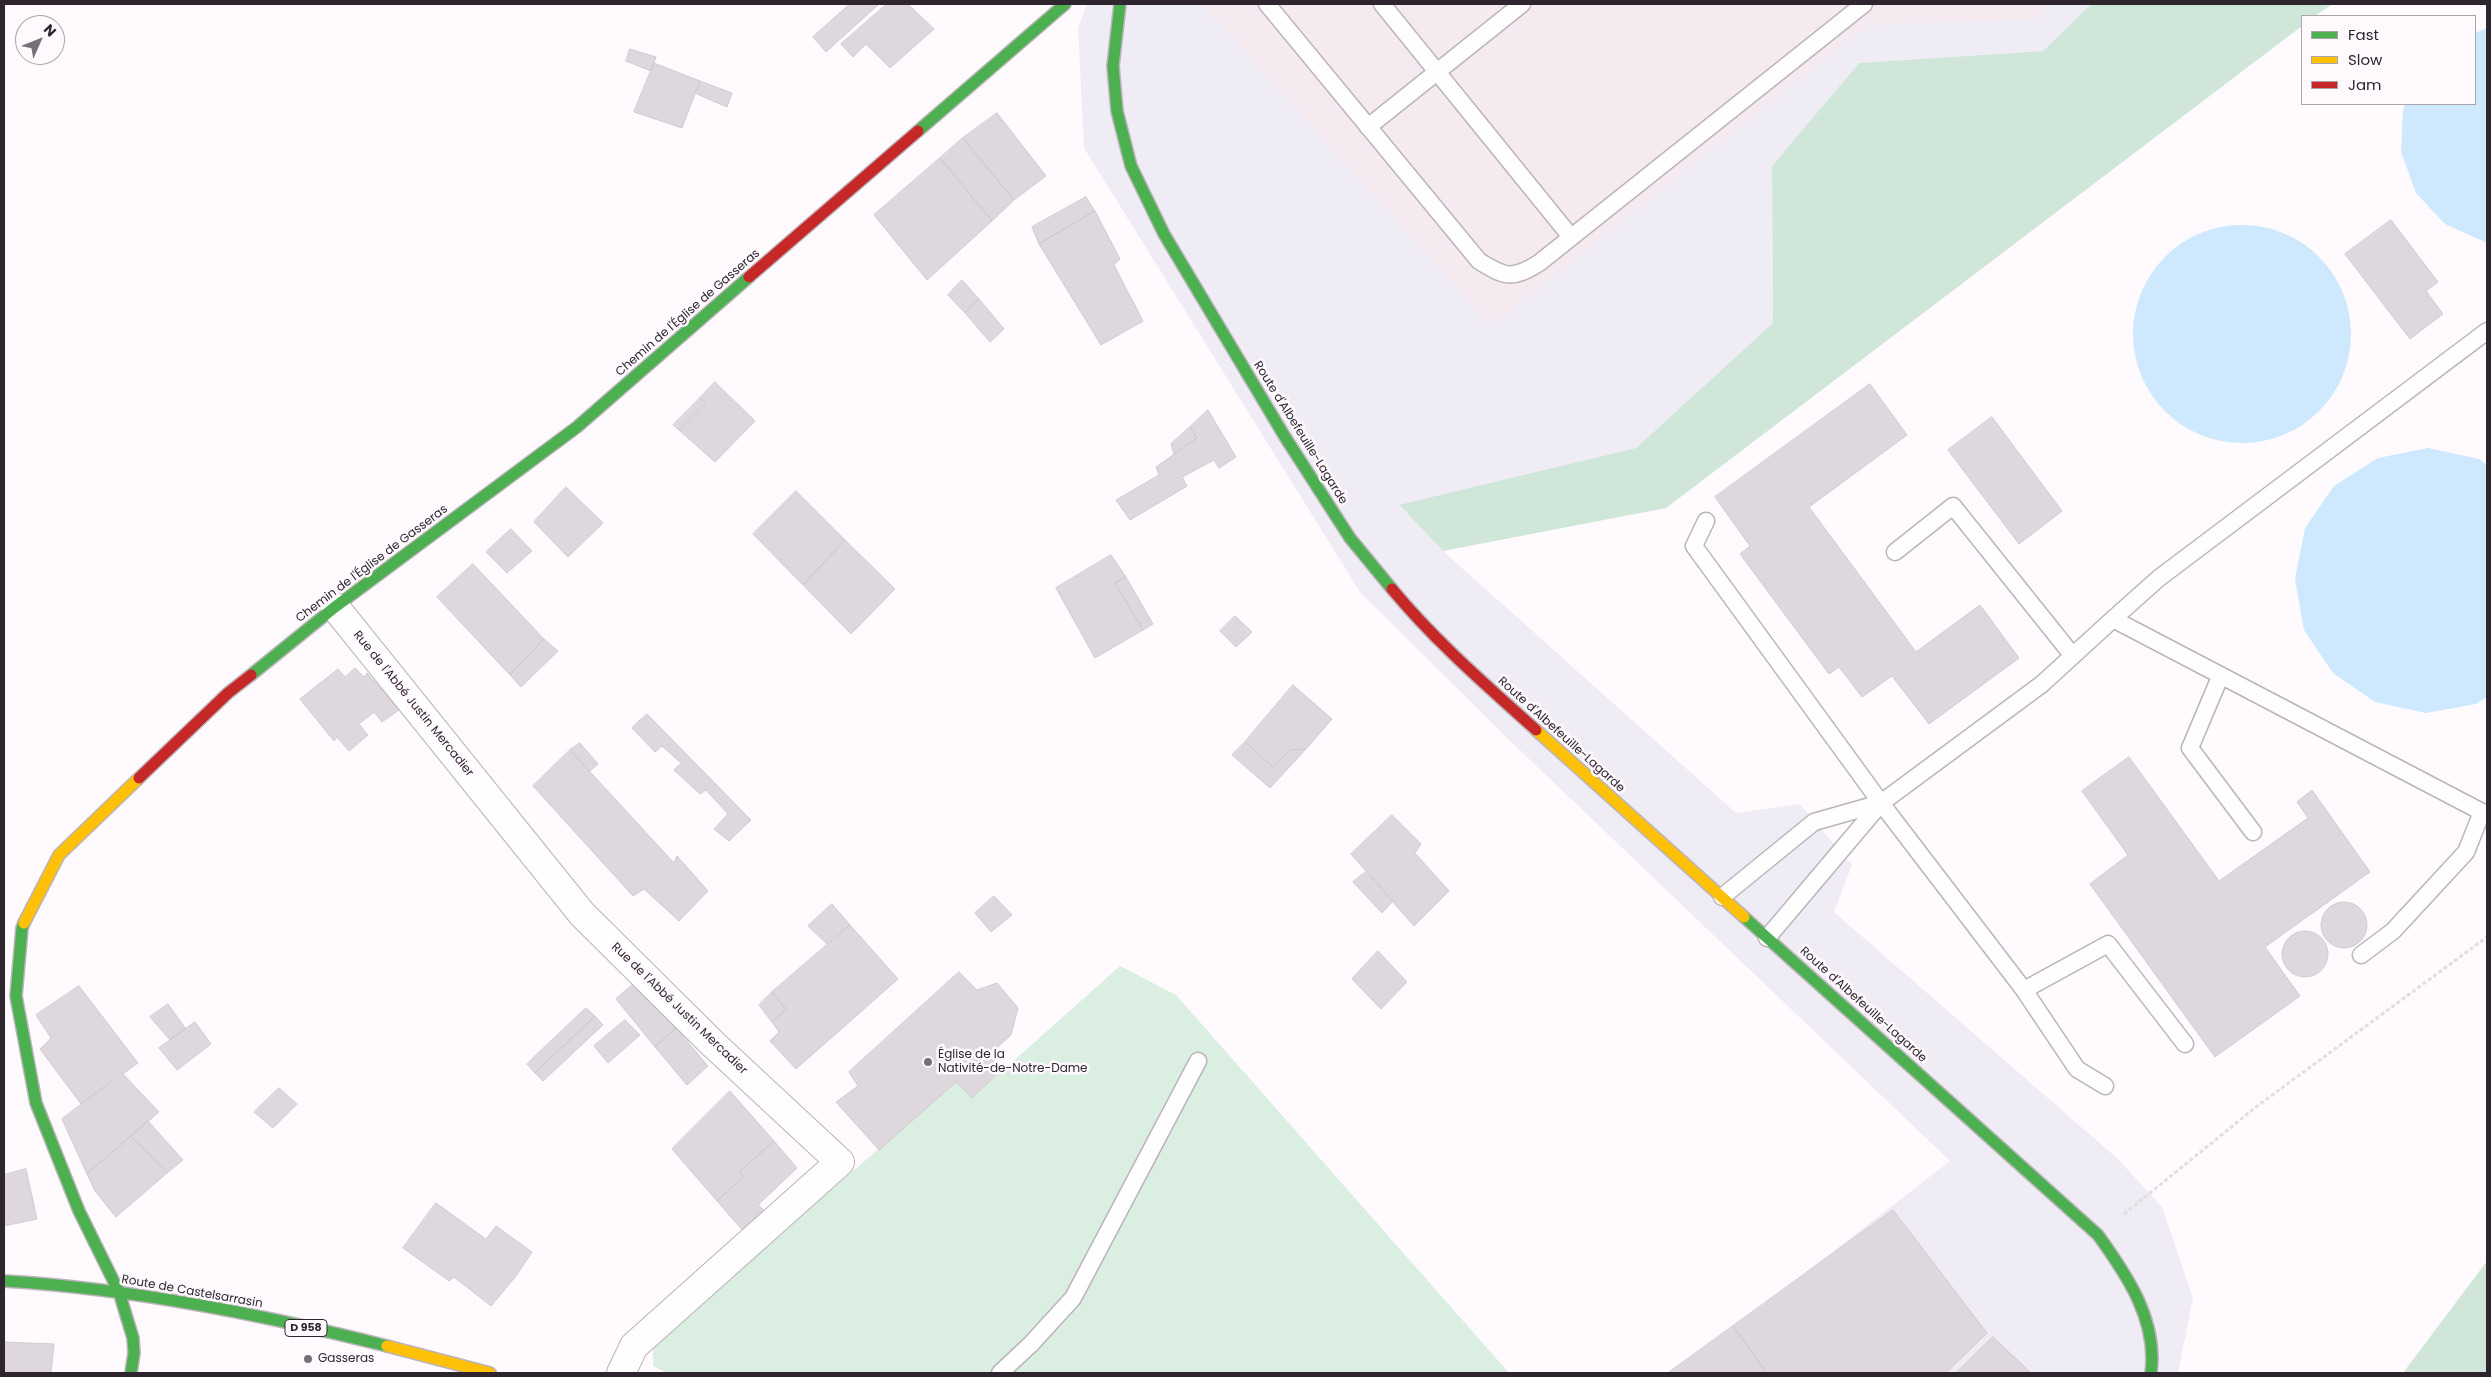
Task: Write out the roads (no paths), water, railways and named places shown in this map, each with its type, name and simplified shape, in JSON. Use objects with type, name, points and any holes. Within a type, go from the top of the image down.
[{"type":"main road","name":"Chemin de l'Église de Gasseras","points":[[131,1373],[134,1353],[133,1338],[119,1292],[79,1211],[36,1103],[16,996],[22,928],[59,855],[228,693],[335,607],[577,427],[1065,4]]},
{"type":"main road","name":"Route d'Albefeuille-Lagarde","points":[[1120,4],[1113,66],[1117,110],[1132,166],[1164,234],[1285,437],[1350,538],[1412,613],[1480,680],[2098,1235],[2128,1276],[2145,1313],[2153,1363],[2150,1373]]},
{"type":"main road","name":"Route de Castelsarrasin","points":[[4,1281],[119,1292],[206,1306],[395,1349],[490,1373]]},
{"type":"street","name":"Rue de l'Abbé Justin Mercadier","points":[[335,607],[582,914],[712,1043],[840,1162],[634,1346],[621,1373]]},
{"type":"lane","points":[[1267,4],[1479,262],[1499,273],[1521,274],[1539,264],[1864,4]]},
{"type":"lane","points":[[1382,4],[1571,238]]},
{"type":"lane","points":[[1368,127],[1522,4]]},
{"type":"lane","points":[[1767,938],[1881,804],[2042,684],[2159,578],[2487,331]]},
{"type":"lane","points":[[1895,552],[1953,506],[2073,656]]},
{"type":"lane","points":[[1706,521],[1694,546],[1881,804],[2024,990],[2077,1070],[2105,1086]]},
{"type":"lane","points":[[2113,619],[2220,677],[2484,812],[2466,852],[2393,931],[2362,955]]},
{"type":"lane","points":[[2220,677],[2190,748],[2253,832]]},
{"type":"lane","points":[[1722,897],[1814,822],[1881,804]]},
{"type":"lane","points":[[2024,990],[2108,944],[2186,1044]]},
{"type":"lane","points":[[1000,1373],[1031,1344],[1073,1298],[1198,1061]]},
{"type":"water","points":[[2487,28],[2487,243],[2445,224],[2416,193],[2401,152],[2405,105],[2476,105],[2476,33]]},
{"type":"water","points":[[2242,225],[2263,227],[2284,234],[2293,238],[2319,257],[2338,283],[2342,292],[2349,313],[2351,334],[2349,355],[2342,376],[2338,385],[2319,411],[2293,430],[2284,434],[2263,441],[2242,443],[2221,441],[2200,434],[2191,430],[2165,411],[2146,385],[2142,376],[2135,355],[2133,334],[2135,313],[2142,292],[2146,283],[2165,257],[2191,238],[2200,234],[2221,227]]},
{"type":"water","points":[[2428,448],[2479,459],[2487,465],[2487,697],[2476,704],[2426,713],[2375,702],[2333,673],[2304,630],[2295,579],[2305,528],[2334,486],[2378,458]]},
{"type":"place","name":"Église de la Nativité-de-Notre-Dame","points":[[928,1062]]},
{"type":"place","name":"Gasseras","points":[[308,1359]]}]
